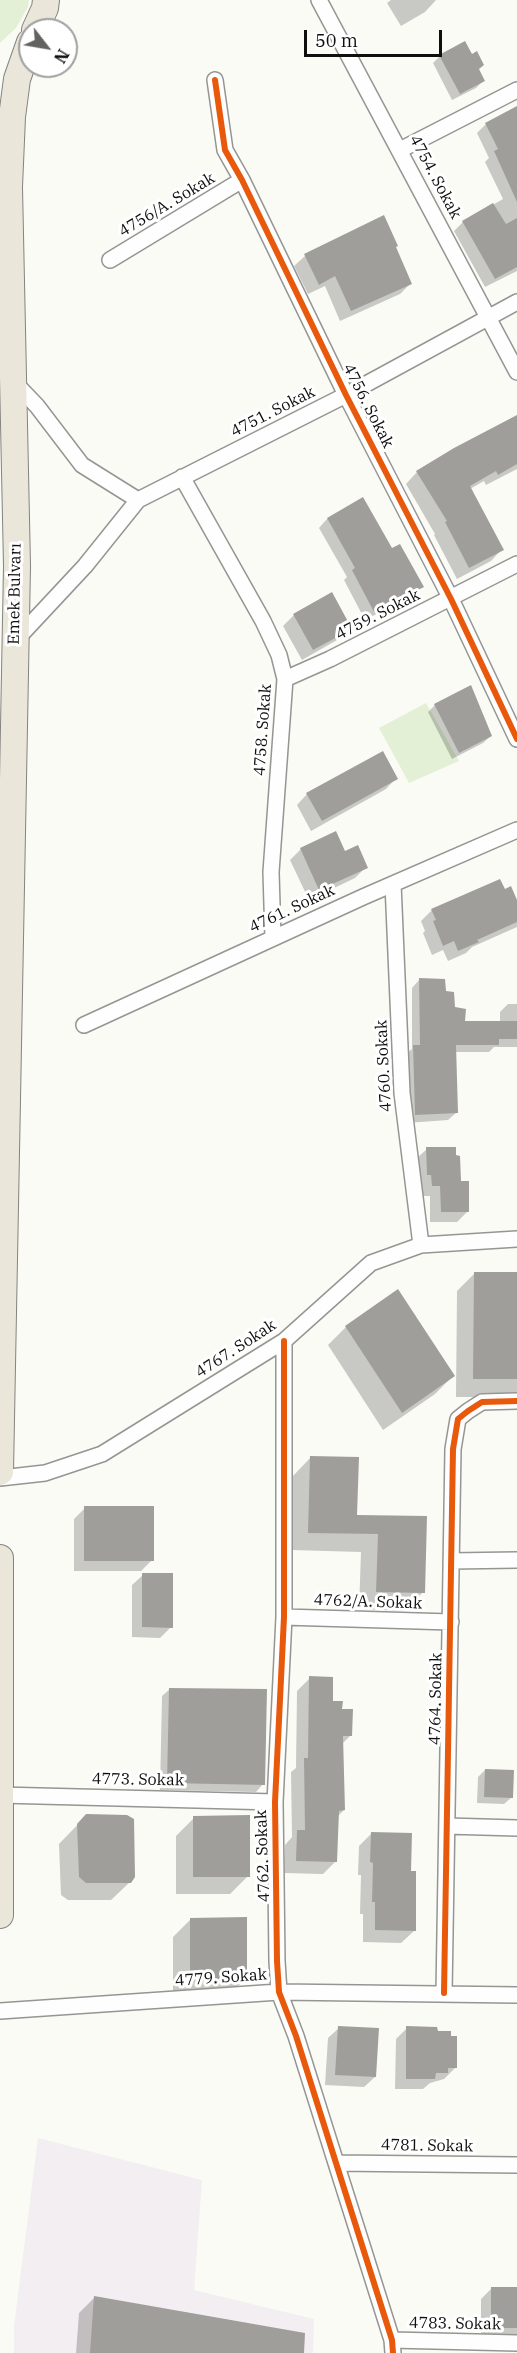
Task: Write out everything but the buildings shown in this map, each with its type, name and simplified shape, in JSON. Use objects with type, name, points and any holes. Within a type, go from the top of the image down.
[{"type":"highway","points":[[40,18],[46,0]]},
{"type":"highway","points":[[0,64],[18,51]]},
{"type":"highway","name":"Emek Bulvarı","points":[[0,1472],[17,566],[9,187],[12,117],[18,76]]},
{"type":"highway","points":[[0,1558],[0,1915]]},
{"type":"street","name":"4754. Sokak","points":[[322,1],[517,372]]},
{"type":"street","name":"4756. Sokak","points":[[215,80],[225,150],[242,180],[346,395],[451,598],[517,739]]},
{"type":"street","points":[[400,150],[517,90]]},
{"type":"street","name":"4756/A. Sokak","points":[[110,260],[242,180]]},
{"type":"street","name":"4751. Sokak","points":[[138,500],[346,395],[517,302]]},
{"type":"street","points":[[13,381],[37,406],[82,465],[138,500],[85,566],[15,641]]},
{"type":"street","name":"4758. Sokak","points":[[182,477],[263,621],[279,656],[285,679],[270,872],[273,938]]},
{"type":"street","name":"4759. Sokak","points":[[285,679],[330,659],[517,564]]},
{"type":"street","name":"4761. Sokak","points":[[84,1025],[517,830]]},
{"type":"street","name":"4760. Sokak","points":[[393,884],[402,1092],[421,1245]]},
{"type":"street","name":"4767. Sokak","points":[[0,1478],[45,1473],[102,1454],[284,1341],[371,1263],[421,1245],[517,1239]]},
{"type":"street","name":"4762. Sokak","points":[[284,1341],[284,1617],[275,1802],[279,1992],[296,2036],[393,2347]]},
{"type":"street","name":"4764. Sokak","points":[[444,1993],[453,1449],[458,1419],[468,1411],[482,1402],[517,1401]]},
{"type":"street","points":[[451,1561],[517,1560]]},
{"type":"street","name":"4762/A. Sokak","points":[[284,1617],[451,1622]]},
{"type":"street","name":"4773. Sokak","points":[[0,1795],[275,1802]]},
{"type":"street","points":[[447,1826],[517,1828]]},
{"type":"street","name":"4779. Sokak","points":[[0,2011],[279,1992],[517,1995]]},
{"type":"street","name":"4781. Sokak","points":[[336,2163],[517,2165]]},
{"type":"street","name":"4783. Sokak","points":[[393,2347],[517,2343]]},
{"type":"shaded area","points":[[38,2138],[202,2180],[194,2290],[314,2319],[313,2353],[14,2353],[14,2326]]},
{"type":"green space","points":[[0,0],[29,0],[22,18],[18,18],[16,28],[0,43]]},
{"type":"green space","points":[[426,703],[459,761],[409,783],[379,728]]},
{"type":"cycle path","points":[[215,80],[225,150],[242,180],[346,395],[451,599],[517,739]]},
{"type":"cycle path","points":[[284,1341],[284,1617],[275,1802],[279,1992],[296,2036],[392,2340],[393,2353]]},
{"type":"cycle path","points":[[444,1993],[453,1449],[458,1419],[468,1411],[482,1402],[517,1401]]}]
